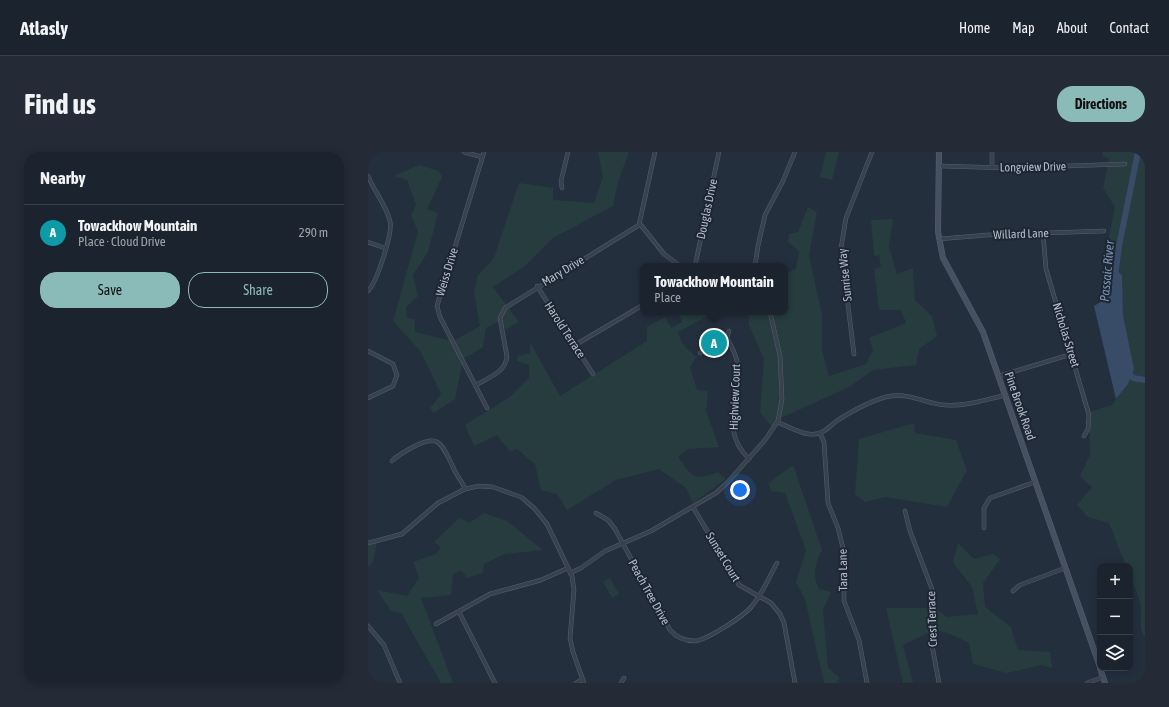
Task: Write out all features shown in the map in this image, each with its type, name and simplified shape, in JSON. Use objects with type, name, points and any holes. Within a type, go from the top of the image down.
[{"type":"street","points":[[368,157],[369,152]]},
{"type":"street","points":[[464,152],[482,157]]},
{"type":"street","name":"Weiss Drive","points":[[484,152],[437,306],[440,317],[487,408]]},
{"type":"street","points":[[562,188],[561,181],[568,152]]},
{"type":"street","points":[[655,152],[640,224],[664,254],[676,263]]},
{"type":"street","name":"Douglas Drive","points":[[696,263],[719,152]]},
{"type":"street","points":[[756,263],[758,246],[765,216],[783,181],[795,152]]},
{"type":"street","name":"Sunrise Way","points":[[854,354],[841,248],[846,218],[872,152]]},
{"type":"street","name":"Pine Brook Road","points":[[939,152],[939,239],[946,264],[978,321],[1006,395],[1097,659]]},
{"type":"street","points":[[992,152],[992,168]]},
{"type":"street","name":"Longview Drive","points":[[940,166],[992,168],[1125,164]]},
{"type":"street","points":[[368,176],[390,221],[390,230],[376,279],[368,291]]},
{"type":"street","name":"Mary Drive","points":[[476,385],[501,370],[506,362],[507,357],[500,318],[502,311],[508,305],[640,224]]},
{"type":"street","name":"Willard Lane","points":[[939,239],[1104,231]]},
{"type":"street","name":"Nicholas Street","points":[[1043,233],[1046,269],[1089,416],[1089,425],[1084,436]]},
{"type":"street","points":[[368,242],[385,248]]},
{"type":"street","name":"Harold Terrace","points":[[537,286],[593,374]]},
{"type":"street","points":[[575,345],[640,306]]},
{"type":"street","points":[[570,573],[605,551],[651,531],[693,507],[723,487],[749,459],[778,422],[781,408],[782,377],[778,340],[771,315]]},
{"type":"street","points":[[700,353],[727,338],[729,331]]},
{"type":"street","name":"Highview Court","points":[[727,338],[735,355],[738,369],[733,432],[739,448],[749,459]]},
{"type":"street","points":[[368,351],[393,364],[397,378],[393,386],[368,398]]},
{"type":"street","points":[[999,376],[1072,354]]},
{"type":"street","points":[[778,422],[805,433],[820,433],[838,421],[871,403],[891,396],[905,396],[934,404],[951,406],[1006,395]]},
{"type":"street","name":"Tara Lane","points":[[820,433],[824,442],[828,503],[838,528],[844,552],[843,594],[846,608],[859,640],[867,683]]},
{"type":"street","points":[[392,461],[425,441],[437,441],[446,451],[453,469],[465,489]]},
{"type":"street","points":[[984,528],[984,508],[990,498],[1035,482]]},
{"type":"street","points":[[368,543],[402,534],[438,503],[465,489],[479,486],[493,487],[515,494],[527,501],[547,524],[570,573],[574,590],[570,638],[583,681],[576,683]]},
{"type":"street","name":"Sunset Court","points":[[693,507],[739,585],[775,607],[782,618],[795,683]]},
{"type":"street","name":"Crest Terrace","points":[[905,511],[910,531],[932,589],[934,603],[932,646],[939,683]]},
{"type":"street","name":"Peach Tree Drive","points":[[596,513],[608,520],[670,630],[684,639],[696,641],[704,638],[732,622],[751,607],[759,596],[777,563]]},
{"type":"street","points":[[436,624],[490,594],[541,580],[568,568]]},
{"type":"street","points":[[1013,591],[1020,585],[1065,568]]},
{"type":"street","points":[[459,612],[495,683]]},
{"type":"street","points":[[368,626],[384,645],[400,683]]},
{"type":"street","name":"Pine Brook Road","points":[[1101,671],[1105,683]]},
{"type":"street","points":[[1087,683],[1103,677]]},
{"type":"street","points":[[621,683],[624,678]]},
{"type":"green space","points":[[598,152],[629,152],[618,182],[613,206],[553,238],[525,266],[493,287],[519,322],[506,330],[499,321],[486,328],[483,347],[463,359],[455,399],[434,413],[430,408],[441,394],[421,352],[393,321],[418,232],[411,215],[416,205],[407,180],[394,176],[419,165],[439,171],[442,177],[427,209],[438,213],[428,252],[413,275],[418,296],[406,307],[407,318],[415,319],[415,332],[453,341],[480,326],[474,292],[478,275],[494,258],[519,183],[553,188],[553,200],[594,203],[603,177]]},
{"type":"green space","points":[[826,152],[839,152],[832,180],[820,177]]},
{"type":"green space","points":[[1103,152],[1145,152],[1145,638],[1141,630],[1140,602],[1133,583],[1133,563],[1125,563],[1109,523],[1088,517],[1077,505],[1092,487],[1080,476],[1090,455],[1089,412],[1112,405],[1128,384],[1134,369],[1123,315],[1122,276],[1104,261],[1115,207],[1103,188],[1109,158],[1102,156]]},
{"type":"green space","points":[[808,207],[817,212],[809,255],[822,315],[822,350],[829,376],[866,364],[873,350],[869,338],[906,323],[901,310],[879,310],[874,269],[881,267],[879,255],[874,256],[871,220],[893,219],[889,247],[897,274],[913,268],[915,300],[932,316],[937,336],[919,349],[916,365],[873,370],[851,386],[781,418],[774,429],[760,413],[764,359],[749,325],[749,315],[788,315],[788,273],[796,269],[799,251],[788,242],[789,234],[798,232]]},
{"type":"green space","points":[[679,315],[709,315],[678,332],[683,345],[696,357],[690,367],[697,390],[708,391],[706,411],[719,447],[688,449],[678,457],[687,469],[695,476],[699,477],[718,472],[726,479],[693,503],[686,488],[659,469],[616,480],[567,510],[557,494],[541,490],[535,464],[517,449],[510,452],[497,435],[474,446],[465,425],[511,396],[529,378],[529,365],[517,361],[518,356],[530,353],[530,342],[560,396],[647,341],[647,327],[665,317],[671,328],[682,322]]},
{"type":"green space","points":[[914,423],[915,433],[956,440],[967,470],[947,507],[885,497],[865,502],[855,494],[859,439]]},
{"type":"green space","points":[[793,465],[822,550],[815,570],[817,584],[819,589],[831,592],[823,610],[828,668],[839,677],[838,683],[824,683],[805,599],[796,582],[806,550],[785,493],[771,491],[769,483]]},
{"type":"green space","points":[[484,513],[507,521],[543,550],[505,554],[484,564],[483,573],[467,578],[461,570],[453,575],[451,595],[421,598],[453,683],[441,683],[401,613],[391,611],[377,590],[407,596],[419,578],[413,562],[436,554],[441,547],[434,542],[459,518],[469,523]]},
{"type":"green space","points":[[377,542],[373,562],[368,567],[368,544]]},
{"type":"green space","points":[[958,543],[974,559],[993,554],[1000,559],[983,583],[985,607],[1011,627],[1018,650],[1050,652],[1052,668],[1042,665],[1007,673],[973,664],[969,643],[949,634],[936,632],[930,633],[903,645],[913,682],[903,683],[886,608],[935,608],[947,617],[978,614],[972,587],[953,562]]},
{"type":"green space","points":[[610,578],[619,594],[612,598],[603,582]]},
{"type":"water","points":[[1109,265],[1122,275],[1123,315],[1134,369],[1128,384],[1116,399],[1094,306],[1107,298]]},
{"type":"waterway","name":"Passaic River","points":[[1115,277],[1119,246],[1138,152]]},
{"type":"waterway","name":"Passaic River","points":[[1127,370],[1133,378],[1145,380]]},
{"type":"place","name":"Towackhow Mountain","points":[[714,343]]}]
